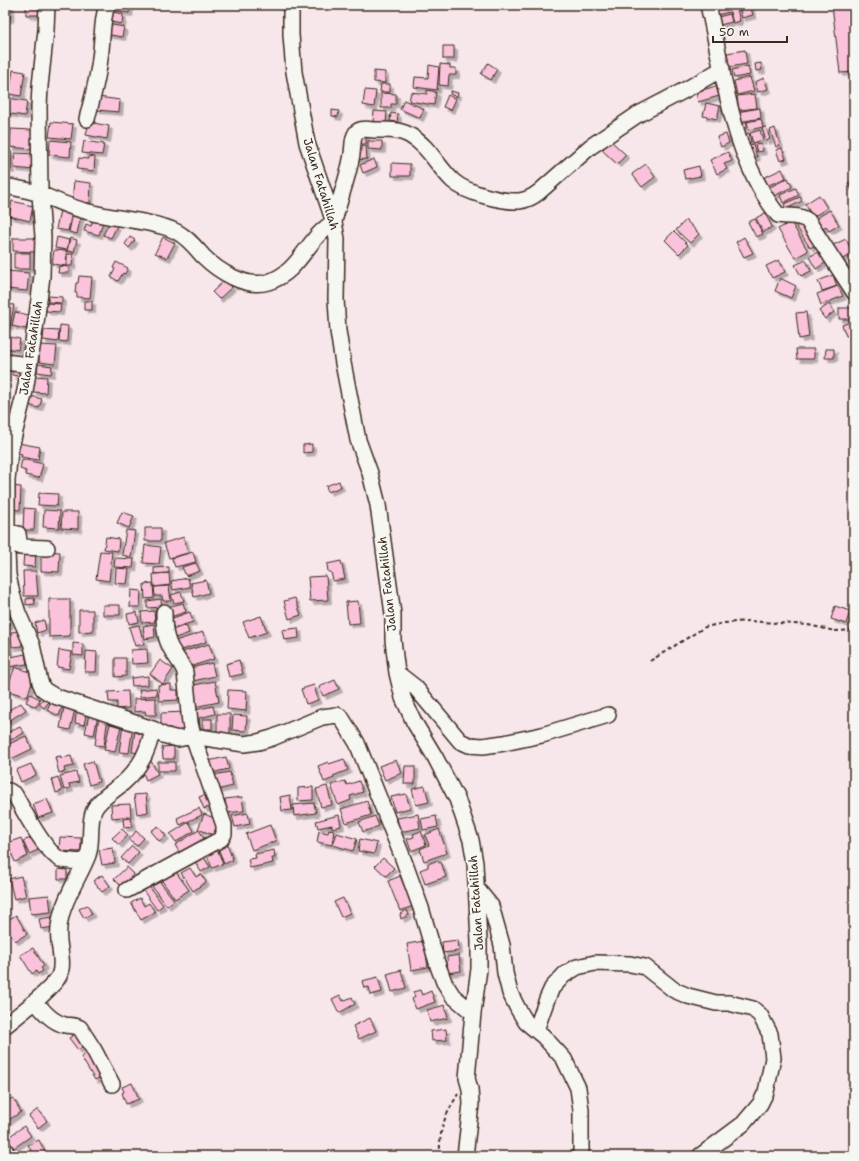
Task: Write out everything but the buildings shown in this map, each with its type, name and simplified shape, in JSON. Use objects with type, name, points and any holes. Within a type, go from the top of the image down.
[{"type":"street","name":"Jalan Fatahillah","points":[[47,5],[39,107],[40,194],[43,237],[42,276],[25,391],[7,451],[6,531],[8,574],[12,594],[18,614],[32,645],[40,682],[43,689],[57,697],[154,729],[163,735],[178,739],[192,736],[244,744],[258,742],[312,720],[330,715],[342,717],[351,731],[367,765],[421,908],[444,982],[453,996],[473,1013]]},
{"type":"street","points":[[87,119],[96,86],[103,21],[107,5]]},
{"type":"street","name":"Jalan Fatahillah","points":[[291,5],[291,35],[294,72],[307,143],[334,222],[337,239],[336,299],[339,337],[358,440],[370,473],[378,505],[393,614],[393,640],[397,673],[403,698],[414,722],[435,757],[457,799],[471,840],[475,862],[479,969],[467,1078],[471,1104],[465,1156]]},
{"type":"street","points":[[708,5],[734,127],[752,174],[771,207],[778,215],[798,216],[805,218],[808,221],[854,292]]},
{"type":"street","points":[[5,186],[40,194],[52,200],[84,211],[164,226],[187,238],[207,259],[225,272],[242,281],[258,284],[267,283],[280,277],[288,271],[302,257],[320,232],[326,226],[334,222],[350,164],[354,138],[356,132],[360,130],[403,132],[416,139],[427,149],[446,174],[457,185],[493,198],[520,201],[530,198],[539,192],[590,146],[637,115],[722,69]]},
{"type":"street","points":[[5,362],[29,365]]},
{"type":"street","points":[[6,531],[18,534],[20,548],[48,548]]},
{"type":"street","points":[[127,890],[221,839],[224,834],[224,825],[192,736],[185,672],[166,639],[164,612]]},
{"type":"street","points":[[397,673],[415,687],[460,742],[469,745],[483,746],[542,735],[608,715]]},
{"type":"street","points":[[5,1026],[35,1001],[58,978],[61,970],[59,939],[61,916],[67,899],[85,862],[90,846],[94,810],[97,805],[124,782],[140,763],[148,748],[154,729]]},
{"type":"street","points":[[5,791],[9,791],[15,795],[50,852],[54,856],[64,861],[85,862]]},
{"type":"street","points":[[477,889],[491,906],[502,945],[505,973],[510,993],[526,1022],[544,1036],[564,1059],[578,1088],[581,1110],[581,1156]]},
{"type":"street","points":[[536,1030],[552,988],[564,975],[577,968],[596,963],[630,964],[645,967],[674,990],[688,996],[716,1003],[729,1003],[753,1008],[760,1015],[770,1034],[773,1058],[766,1092],[760,1104],[743,1124],[700,1156]]},
{"type":"street","points":[[35,1001],[54,1020],[65,1025],[80,1028],[94,1050],[112,1084]]},
{"type":"street","points":[[5,1150],[8,1156]]},
{"type":"path","points":[[650,661],[706,627],[724,623],[748,620],[808,626],[835,632],[854,630]]},
{"type":"path","points":[[440,1156],[441,1132],[444,1119],[458,1093]]}]
